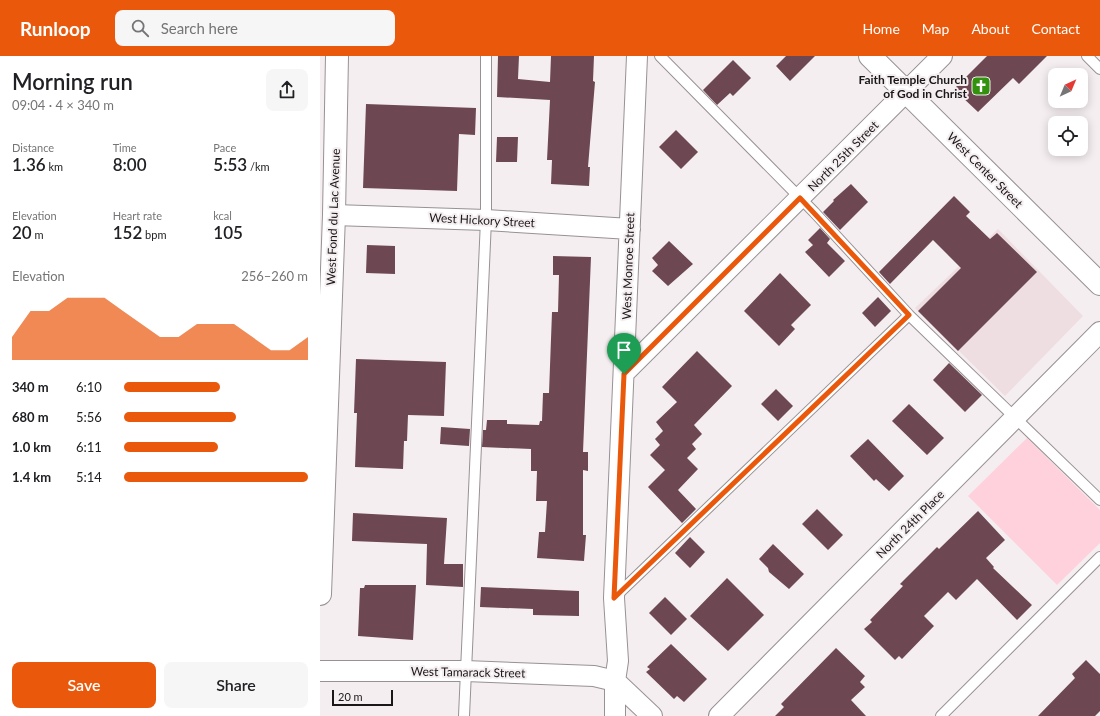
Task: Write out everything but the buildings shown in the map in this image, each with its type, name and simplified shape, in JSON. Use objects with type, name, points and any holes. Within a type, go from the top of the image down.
[{"type":"main road","name":"West Fond du Lac Avenue","points":[[320,594],[334,215],[337,56]]},
{"type":"main road","name":"West Center Street","points":[[870,56],[1100,284]]},
{"type":"street","name":"West Monroe Street","points":[[615,716],[615,681],[618,662],[614,598],[637,56]]},
{"type":"street","name":"North 25th Street","points":[[624,374],[942,56]]},
{"type":"street","name":"West Hickory Street","points":[[334,215],[486,220],[630,229]]},
{"type":"street","name":"North 24th Place","points":[[719,716],[1100,332]]},
{"type":"street","name":"West Tamarack Street","points":[[320,671],[465,671],[594,676],[615,681]]},
{"type":"street","points":[[615,681],[652,716]]},
{"type":"lane","points":[[464,716],[486,220],[486,56]]},
{"type":"lane","points":[[660,56],[800,198],[909,315],[1100,500]]},
{"type":"lane","points":[[1087,56],[1100,69]]},
{"type":"lane","points":[[614,598],[909,315]]},
{"type":"lane","points":[[941,716],[1100,558]]},
{"type":"shaded area","points":[[998,229],[1083,316],[1005,396],[915,308]]},
{"type":"shaded area","points":[[1027,438],[1100,510],[1100,543],[1057,585],[968,496]]},
{"type":"place","name":"Faith Temple Church of God in Christ","points":[[981,86]]},
{"type":"route","points":[[800,198],[909,315],[614,598],[624,374],[800,198]]}]
